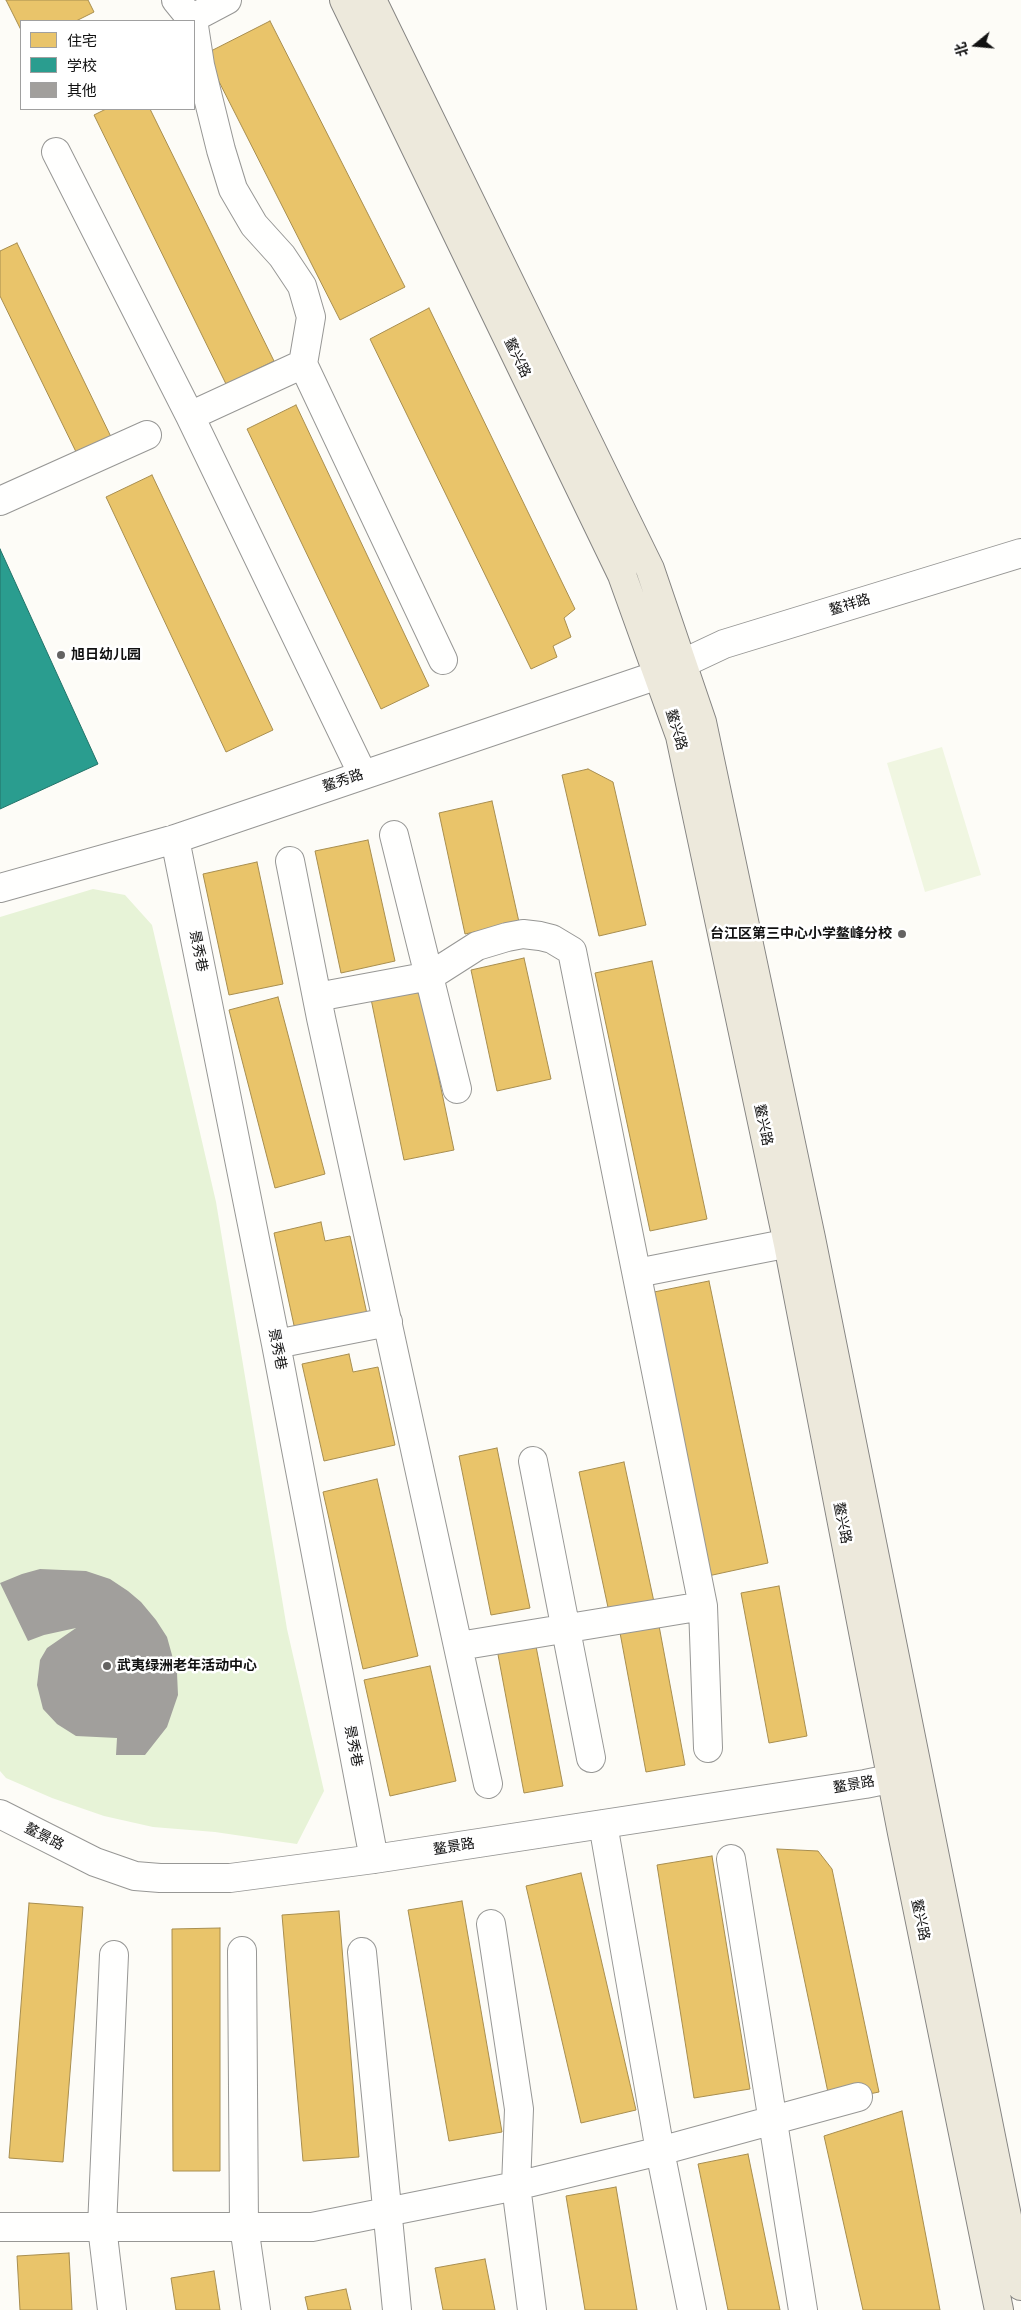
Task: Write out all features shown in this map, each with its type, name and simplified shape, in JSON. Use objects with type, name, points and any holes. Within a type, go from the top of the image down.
[{"type":"main road","name":"鳌兴路","points":[[344,0],[622,575],[680,736],[800,1241]]},
{"type":"main road","name":"鳌兴路","points":[[372,0],[650,569],[702,722],[904,1776],[999,2310]]},
{"type":"main road","name":"鳌兴路","points":[[904,1776],[1021,2286]]},
{"type":"street","points":[[189,16],[227,0]]},
{"type":"street","points":[[195,43],[220,150],[233,189],[254,225],[282,256],[302,286],[311,317],[303,364],[442,660]]},
{"type":"street","points":[[56,152],[190,416],[363,775]]},
{"type":"street","points":[[190,416],[303,364]]},
{"type":"street","points":[[0,501],[147,435]]},
{"type":"street","name":"鳌祥路","points":[[682,663],[724,644],[1021,553]]},
{"type":"street","name":"鳌秀路","points":[[0,888],[175,839],[658,675],[682,663]]},
{"type":"street","points":[[394,835],[457,1089]]},
{"type":"street","name":"景秀巷","points":[[175,839],[276,1344],[374,1859]]},
{"type":"street","points":[[290,861],[317,997],[488,1784]]},
{"type":"street","points":[[317,997],[430,976],[477,946],[523,934],[540,936],[558,942],[572,951],[703,1606],[708,1748]]},
{"type":"street","points":[[637,1273],[800,1241]]},
{"type":"street","points":[[276,1344],[388,1322]]},
{"type":"street","points":[[533,1460],[591,1758]]},
{"type":"street","points":[[459,1646],[703,1606]]},
{"type":"street","name":"鳌景路","points":[[0,1814],[95,1862],[135,1876],[230,1878],[374,1859],[865,1784],[904,1776]]},
{"type":"street","points":[[602,1824],[660,2151],[692,2310]]},
{"type":"street","points":[[732,1859],[803,2310]]},
{"type":"street","points":[[491,1924],[519,2109],[516,2186],[532,2310]]},
{"type":"street","points":[[242,1951],[244,2226],[256,2310]]},
{"type":"street","points":[[362,1952],[397,2310]]},
{"type":"street","points":[[112,2310],[102,2226],[114,1955]]},
{"type":"street","points":[[0,2227],[312,2227],[516,2186],[660,2151],[858,2097]]},
{"type":"green space","points":[[942,747],[981,875],[925,892],[887,763]]},
{"type":"green space","points":[[93,889],[125,895],[152,925],[216,1202],[287,1629],[324,1791],[297,1844],[215,1832],[153,1827],[104,1816],[52,1798],[6,1778],[0,1771],[0,917]]},
{"type":"building: 住宅","points":[[6,0],[88,0],[94,12],[78,20],[20,20],[20,28]]},
{"type":"building: 住宅","points":[[270,21],[405,287],[340,320],[205,54]]},
{"type":"building: 住宅","points":[[104,110],[150,110],[274,361],[226,384],[94,115]]},
{"type":"building: 住宅","points":[[17,243],[113,441],[79,458],[0,296],[0,251]]},
{"type":"building: 住宅","points":[[429,308],[575,609],[564,618],[571,637],[553,646],[557,657],[531,669],[370,339]]},
{"type":"building: 住宅","points":[[296,405],[429,686],[381,709],[247,429]]},
{"type":"building: 住宅","points":[[152,475],[273,730],[226,752],[106,497]]},
{"type":"building: 住宅","points":[[588,769],[613,782],[646,925],[599,936],[562,775]]},
{"type":"building: 住宅","points":[[492,801],[519,922],[465,934],[439,813]]},
{"type":"building: 住宅","points":[[368,840],[395,961],[341,973],[315,851]]},
{"type":"building: 住宅","points":[[257,862],[283,984],[229,995],[203,874]]},
{"type":"building: 住宅","points":[[524,958],[551,1079],[497,1091],[471,970]]},
{"type":"building: 住宅","points":[[652,961],[707,1219],[650,1231],[595,973]]},
{"type":"building: 住宅","points":[[420,989],[454,1150],[404,1160],[371,999]]},
{"type":"building: 住宅","points":[[278,997],[325,1174],[275,1188],[229,1010]]},
{"type":"building: 住宅","points":[[321,1222],[325,1241],[350,1236],[367,1314],[295,1330],[274,1233]]},
{"type":"building: 住宅","points":[[709,1281],[768,1563],[708,1576],[649,1293]]},
{"type":"building: 住宅","points":[[349,1354],[353,1372],[378,1367],[395,1445],[324,1461],[302,1364]]},
{"type":"building: 住宅","points":[[497,1448],[530,1608],[491,1615],[459,1456]]},
{"type":"building: 住宅","points":[[624,1462],[654,1602],[609,1612],[579,1472]]},
{"type":"building: 住宅","points":[[377,1479],[418,1656],[363,1669],[323,1492]]},
{"type":"building: 住宅","points":[[779,1586],[807,1736],[769,1743],[741,1593]]},
{"type":"building: 住宅","points":[[657,1615],[685,1765],[646,1772],[618,1622]]},
{"type":"building: 住宅","points":[[534,1636],[563,1786],[524,1793],[496,1644]]},
{"type":"building: 住宅","points":[[430,1666],[456,1781],[390,1796],[364,1680]]},
{"type":"building: 住宅","points":[[777,1849],[818,1851],[832,1869],[879,2092],[830,2102]]},
{"type":"building: 住宅","points":[[712,1856],[750,2089],[694,2098],[657,1865]]},
{"type":"building: 住宅","points":[[581,1873],[636,2110],[581,2123],[526,1886]]},
{"type":"building: 住宅","points":[[462,1901],[502,2132],[449,2141],[408,1910]]},
{"type":"building: 住宅","points":[[29,1903],[83,1907],[63,2162],[9,2158]]},
{"type":"building: 住宅","points":[[339,1911],[359,2157],[303,2161],[282,1915]]},
{"type":"building: 住宅","points":[[220,1928],[220,2171],[173,2171],[172,1929]]},
{"type":"building: 住宅","points":[[902,2111],[940,2310],[863,2310],[824,2136]]},
{"type":"building: 住宅","points":[[748,2154],[780,2310],[728,2310],[698,2164]]},
{"type":"building: 住宅","points":[[616,2187],[637,2310],[585,2310],[566,2196]]},
{"type":"building: 住宅","points":[[69,2253],[72,2310],[20,2310],[17,2256]]},
{"type":"building: 住宅","points":[[485,2259],[495,2310],[443,2310],[435,2268]]},
{"type":"building: 住宅","points":[[214,2271],[220,2310],[176,2310],[171,2278]]},
{"type":"building: 住宅","points":[[346,2289],[351,2310],[308,2310],[305,2297]]},
{"type":"building: 学校","points":[[0,549],[98,764],[0,809]]},
{"type":"building: 其他","name":"武夷绿洲老年活动中心","points":[[40,1569],[86,1571],[110,1579],[141,1602],[167,1637],[177,1673],[178,1695],[167,1727],[145,1755],[116,1755],[117,1738],[76,1736],[57,1724],[43,1709],[37,1685],[40,1660],[47,1648],[76,1628],[44,1635],[28,1641],[0,1583]]},
{"type":"place","name":"旭日幼儿园","points":[[61,655]]},
{"type":"place","name":"台江区第三中心小学鳌峰分校","points":[[902,934]]},
{"type":"place","name":"武夷绿洲老年活动中心","points":[[107,1666]]}]
